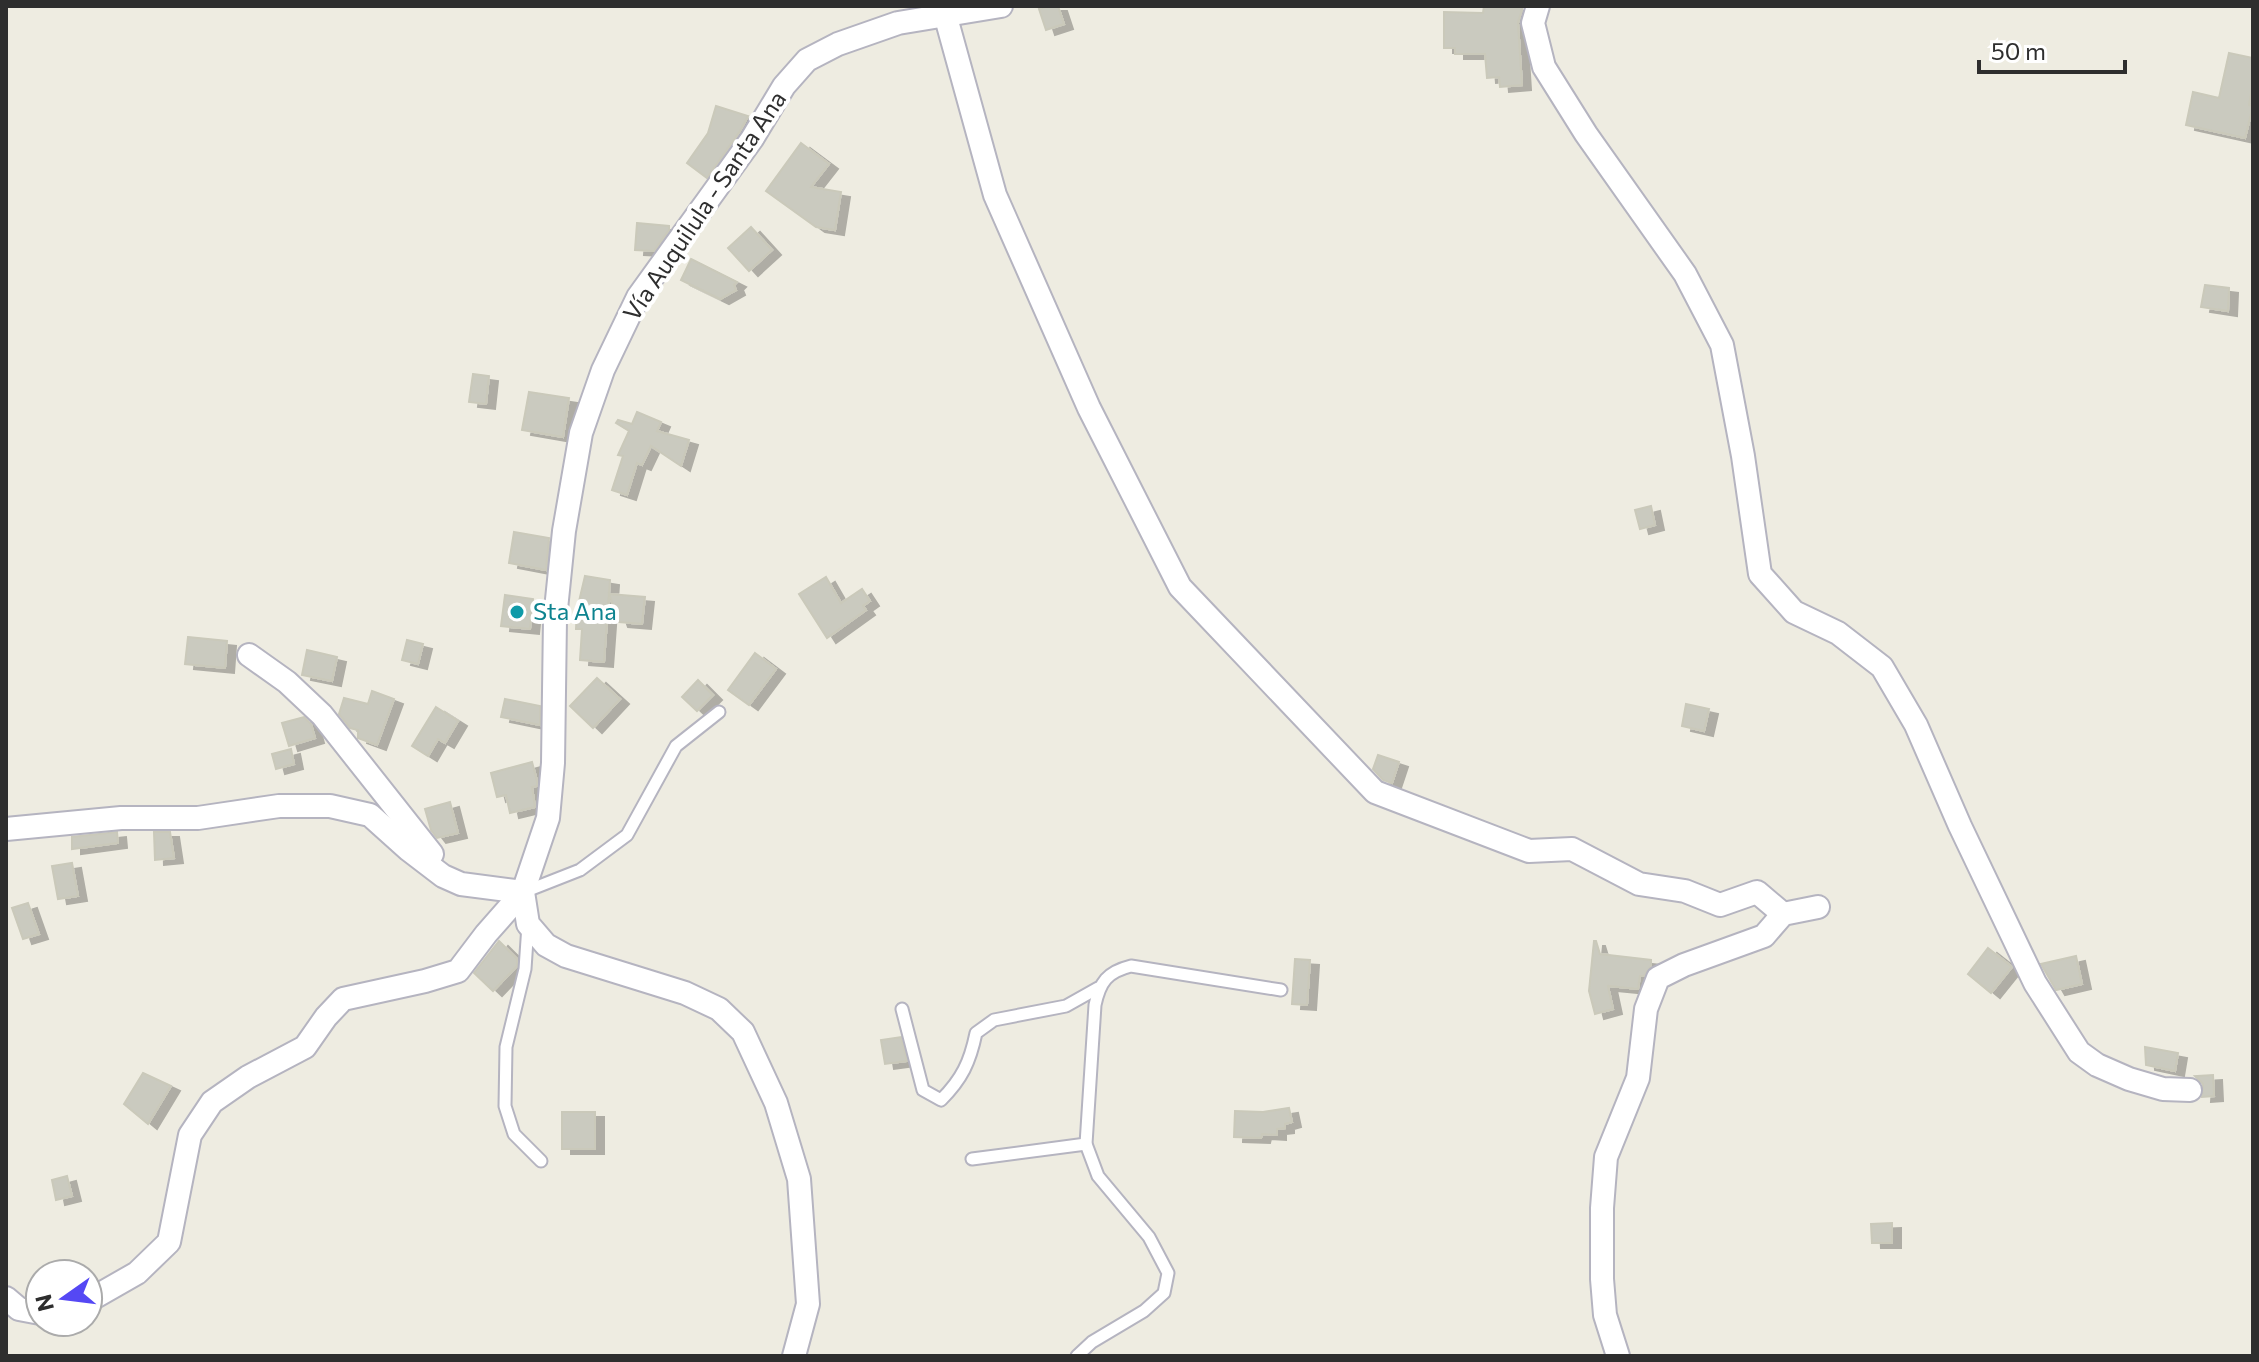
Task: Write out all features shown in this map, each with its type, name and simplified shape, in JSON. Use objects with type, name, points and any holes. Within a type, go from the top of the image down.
[{"type":"street","name":"Vía Auquilula - Santa Ana","points":[[528,924],[523,892],[548,818],[553,763],[555,619],[564,531],[581,433],[603,370],[638,297],[752,139],[784,86],[807,60],[838,44],[898,23],[1001,6]]},
{"type":"street","points":[[1538,6],[1533,23],[1544,67],[1586,134],[1685,274],[1722,345],[1743,456],[1760,574],[1794,612],[1838,633],[1882,667],[1916,725],[2035,983],[2079,1052],[2097,1065],[2129,1079],[2163,1089],[2190,1090]]},
{"type":"street","points":[[945,14],[995,195],[1089,408],[1180,587],[1375,792],[1529,851],[1572,849],[1639,884],[1685,891],[1720,905],[1757,892],[1783,914]]},
{"type":"street","points":[[249,655],[287,682],[322,715],[442,866],[443,876]]},
{"type":"street","points":[[6,829],[121,818],[198,818],[279,806],[330,806],[370,815],[443,876],[461,884],[523,892]]},
{"type":"street","points":[[104,1292],[137,1273],[169,1242],[190,1135],[212,1102],[248,1077],[305,1047],[343,999],[458,971],[523,892]]},
{"type":"street","points":[[1618,1356],[1605,1315],[1602,1279],[1606,1157],[1638,1078],[1646,1009],[1658,978],[1684,965],[1764,936],[1783,914],[1818,907]]},
{"type":"street","points":[[528,924],[546,945],[566,956],[685,993],[719,1009],[743,1032],[776,1103],[799,1179],[808,1304],[794,1356]]},
{"type":"street","points":[[6,1298],[24,1310]]},
{"type":"lane","points":[[523,892],[543,887],[580,870],[627,835],[676,746],[719,712]]},
{"type":"lane","points":[[528,924],[525,969],[506,1047],[505,1106],[514,1134],[541,1161]]},
{"type":"lane","points":[[1077,1356],[1092,1342],[1144,1311],[1164,1293],[1168,1273],[1149,1237],[1098,1176],[1086,1144],[1098,988],[1105,977],[1131,966],[1281,990]]},
{"type":"lane","points":[[902,1009],[923,1090],[941,1100],[959,1082],[976,1033],[994,1020],[1066,1006],[1098,988]]},
{"type":"lane","points":[[972,1159],[1086,1144]]},
{"type":"building","points":[[1058,6],[1064,24],[1046,30],[1039,9]]},
{"type":"building","points":[[1484,6],[1523,6],[1518,23],[1522,85],[1500,87],[1499,77],[1487,78],[1485,54],[1455,54],[1455,48],[1444,48],[1444,12],[1483,13]]},
{"type":"building","points":[[2229,53],[2253,58],[2249,105],[2253,106],[2245,138],[2186,125],[2193,92],[2219,98]]},
{"type":"building","points":[[716,106],[748,116],[707,178],[687,163],[708,133]]},
{"type":"building","points":[[801,143],[829,164],[811,187],[841,192],[835,230],[816,227],[766,191]]},
{"type":"building","points":[[637,223],[669,226],[654,251],[635,250]]},
{"type":"building","points":[[751,227],[772,250],[749,271],[728,248]]},
{"type":"building","points":[[691,259],[737,282],[734,285],[736,290],[720,299],[681,280]]},
{"type":"building","points":[[2205,285],[2229,288],[2228,311],[2201,307]]},
{"type":"building","points":[[473,374],[489,376],[486,404],[469,402]]},
{"type":"building","points":[[529,392],[569,398],[563,437],[522,430]]},
{"type":"building","points":[[637,412],[661,422],[657,431],[689,440],[681,466],[651,446],[642,465],[637,463],[627,495],[612,490],[623,456],[618,455],[629,431],[616,423],[618,420],[632,424]]},
{"type":"building","points":[[1651,506],[1655,525],[1640,529],[1635,510]]},
{"type":"building","points":[[514,532],[549,538],[546,570],[509,563]]},
{"type":"building","points":[[585,576],[610,580],[604,662],[580,660],[582,629],[576,629],[577,610]]},
{"type":"building","points":[[826,577],[841,603],[862,589],[870,601],[863,606],[866,610],[827,638],[799,594]]},
{"type":"building","points":[[609,594],[645,597],[642,624],[619,622]]},
{"type":"building","name":"Sta Ana","points":[[505,595],[533,599],[530,629],[501,626]]},
{"type":"building","points":[[188,637],[227,641],[225,668],[185,664]]},
{"type":"building","points":[[407,640],[423,644],[418,664],[402,660]]},
{"type":"building","points":[[307,650],[337,657],[332,681],[302,675]]},
{"type":"building","points":[[755,653],[776,669],[749,705],[728,690]]},
{"type":"building","points":[[597,678],[620,699],[593,728],[570,706]]},
{"type":"building","points":[[698,680],[713,695],[697,711],[682,697]]},
{"type":"building","points":[[372,691],[394,699],[377,745],[358,738],[358,730],[350,728],[339,714],[344,698],[368,704]]},
{"type":"building","points":[[505,699],[540,706],[540,725],[501,717]]},
{"type":"building","points":[[1686,704],[1709,709],[1704,731],[1682,726]]},
{"type":"building","points":[[436,707],[458,721],[445,743],[438,739],[428,756],[412,746]]},
{"type":"building","points":[[304,717],[311,724],[315,738],[289,746],[282,723]]},
{"type":"building","points":[[291,749],[294,764],[276,769],[272,754]]},
{"type":"building","points":[[1378,755],[1399,762],[1392,783],[1383,780],[1373,769]]},
{"type":"building","points":[[532,762],[537,781],[537,786],[532,787],[535,807],[510,813],[506,795],[497,797],[491,773]]},
{"type":"building","points":[[450,802],[458,833],[437,838],[431,830],[425,809]]},
{"type":"building","points":[[117,832],[118,843],[72,849],[72,837]]},
{"type":"building","points":[[154,832],[170,832],[174,858],[155,860]]},
{"type":"building","points":[[72,863],[78,896],[58,899],[52,866]]},
{"type":"building","points":[[28,903],[39,934],[23,939],[12,908]]},
{"type":"building","points":[[499,941],[517,959],[517,966],[493,991],[474,973]]},
{"type":"building","points":[[1594,941],[1600,954],[1651,960],[1651,966],[1644,976],[1640,976],[1638,989],[1608,986],[1613,1009],[1595,1014],[1589,991]]},
{"type":"building","points":[[1988,948],[2012,967],[1991,993],[1968,974]]},
{"type":"building","points":[[2076,956],[2082,984],[2056,990],[2041,964]]},
{"type":"building","points":[[1295,959],[1310,960],[1307,1005],[1292,1004]]},
{"type":"building","points":[[901,1037],[907,1061],[885,1064],[881,1040]]},
{"type":"building","points":[[2145,1047],[2178,1053],[2175,1071],[2146,1065]]},
{"type":"building","points":[[143,1073],[171,1086],[148,1124],[124,1104]]},
{"type":"building","points":[[2213,1075],[2214,1096],[2202,1097],[2203,1084],[2195,1076]]},
{"type":"building","points":[[1289,1108],[1292,1122],[1285,1124],[1285,1128],[1277,1129],[1277,1135],[1234,1137],[1235,1111],[1263,1112]]},
{"type":"building","points":[[562,1112],[595,1112],[595,1149],[562,1149]]},
{"type":"building","points":[[67,1176],[72,1196],[56,1200],[52,1180]]},
{"type":"building","points":[[1892,1223],[1892,1243],[1872,1243],[1871,1224]]},
{"type":"place","name":"Sta Ana","points":[[517,612]]}]
